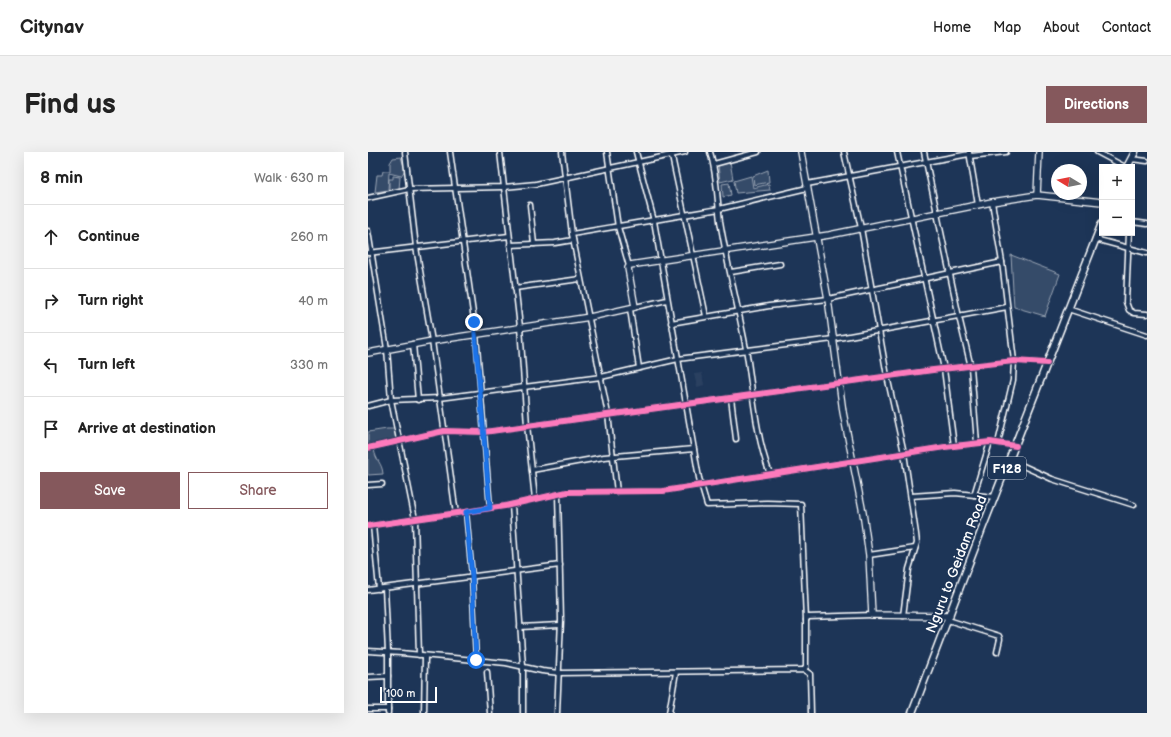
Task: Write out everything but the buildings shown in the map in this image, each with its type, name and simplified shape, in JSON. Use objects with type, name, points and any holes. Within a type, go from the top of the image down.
[{"type":"main road","points":[[1128,164],[1135,152]]},
{"type":"main road","name":"Nguru to Geidam Road","points":[[912,713],[1099,231]]},
{"type":"street","points":[[405,152],[416,247],[432,341],[456,514]]},
{"type":"street","points":[[450,152],[476,334],[482,393],[490,508]]},
{"type":"street","points":[[500,152],[520,327],[527,425],[535,499]]},
{"type":"street","points":[[562,152],[573,240],[587,312],[590,317],[608,414],[617,492]]},
{"type":"street","points":[[607,152],[618,227],[629,266],[639,368]]},
{"type":"street","points":[[636,152],[654,221],[694,449],[707,505],[766,503],[802,504],[806,620],[806,667],[804,670]]},
{"type":"street","points":[[368,198],[409,189],[504,188],[565,178],[609,169],[671,153],[685,152]]},
{"type":"street","points":[[710,152],[714,164],[719,209],[730,272],[746,349],[752,395],[766,463],[770,474]]},
{"type":"street","points":[[714,164],[758,152]]},
{"type":"street","points":[[801,152],[828,299],[839,384],[869,555],[872,615]]},
{"type":"street","points":[[844,152],[860,228],[870,291],[904,453],[916,534],[915,548],[909,569],[903,616]]},
{"type":"street","points":[[897,152],[944,369],[954,446]]},
{"type":"street","points":[[924,152],[971,367],[977,443]]},
{"type":"street","points":[[572,234],[719,209],[807,186],[926,162],[969,154],[1006,152]]},
{"type":"street","points":[[1037,195],[1039,152]]},
{"type":"street","points":[[1097,152],[1120,164]]},
{"type":"street","points":[[671,153],[706,316]]},
{"type":"street","points":[[969,154],[978,204]]},
{"type":"street","points":[[1131,159],[1147,161]]},
{"type":"street","points":[[629,266],[693,254],[816,237],[937,214],[978,204],[1037,195],[1099,202]]},
{"type":"street","points":[[992,202],[1002,262],[1014,361],[1013,380],[998,443]]},
{"type":"street","points":[[530,205],[534,244]]},
{"type":"street","points":[[1135,222],[1147,224]]},
{"type":"street","points":[[368,231],[370,252],[387,349],[391,400],[415,519],[419,655]]},
{"type":"street","points":[[370,252],[509,236]]},
{"type":"street","points":[[1129,236],[1126,302],[1129,310],[1134,313],[1147,314]]},
{"type":"street","points":[[1096,239],[1129,250],[1147,253]]},
{"type":"street","points":[[510,245],[555,243],[573,240]]},
{"type":"street","points":[[672,323],[769,306],[828,299],[1002,262]]},
{"type":"street","points":[[730,272],[780,264]]},
{"type":"street","points":[[515,288],[580,279]]},
{"type":"street","points":[[368,353],[432,341],[590,317],[667,300]]},
{"type":"street","points":[[368,406],[391,400],[440,398],[601,377],[678,359],[746,349],[833,339],[1007,307]]},
{"type":"street","points":[[1068,309],[1147,335]]},
{"type":"street","points":[[414,344],[418,400]]},
{"type":"street","points":[[368,448],[444,431],[484,432],[608,414],[839,384],[887,376],[1014,361],[1047,363]]},
{"type":"street","points":[[731,398],[736,439]]},
{"type":"street","points":[[974,495],[990,442]]},
{"type":"street","points":[[379,589],[370,525],[512,505],[558,494],[663,491],[853,460],[977,443],[990,442],[1016,446]]},
{"type":"street","points":[[532,470],[604,457],[613,458],[694,449]]},
{"type":"street","points":[[1010,460],[1052,479],[1134,505]]},
{"type":"street","points":[[368,485],[382,484]]},
{"type":"street","points":[[911,496],[955,492],[995,497]]},
{"type":"street","points":[[557,713],[560,673],[560,565],[558,494]]},
{"type":"street","points":[[512,505],[518,569],[523,713]]},
{"type":"street","points":[[466,512],[472,576],[476,660]]},
{"type":"street","points":[[869,555],[915,548]]},
{"type":"street","points":[[368,590],[518,569],[560,565]]},
{"type":"street","points":[[368,709],[388,711],[388,652],[385,588]]},
{"type":"street","points":[[806,620],[810,615],[872,615],[949,618],[999,636],[998,652]]},
{"type":"street","points":[[520,627],[560,625]]},
{"type":"street","points":[[368,651],[476,660],[560,673],[804,670],[810,674],[811,713]]},
{"type":"street","points":[[424,713],[425,656]]},
{"type":"street","points":[[487,672],[490,713]]},
{"type":"street","points":[[669,713],[676,672]]},
{"type":"street","points":[[368,677],[388,676]]},
{"type":"shaded area","points":[[401,157],[405,170],[401,176],[389,173],[388,190],[375,192],[377,175],[382,175],[383,171],[390,171],[390,163],[393,158]]},
{"type":"shaded area","points":[[730,162],[733,179],[720,182],[718,165]]},
{"type":"shaded area","points":[[768,170],[769,182],[754,185],[753,176]]},
{"type":"shaded area","points":[[393,176],[400,177],[399,190],[389,190],[389,179],[393,179]]},
{"type":"shaded area","points":[[751,176],[753,188],[769,184],[770,190],[736,193],[734,181]]},
{"type":"shaded area","points":[[729,183],[731,195],[723,197],[722,184]]},
{"type":"shaded area","points":[[1011,255],[1060,274],[1045,316],[1014,307]]},
{"type":"shaded area","points":[[702,373],[704,385],[697,387],[694,374]]},
{"type":"shaded area","points":[[396,429],[399,439],[368,447],[368,432]]},
{"type":"shaded area","points":[[374,449],[383,474],[368,475],[368,450]]},
{"type":"cycle path","points":[[368,448],[444,431],[484,432],[933,370],[1014,361],[1047,363]]},
{"type":"cycle path","points":[[368,526],[505,506],[567,492],[663,491],[945,447],[990,442],[1016,446]]},
{"type":"route","points":[[474,322],[482,393],[490,508],[466,512],[472,576],[476,660]]}]
